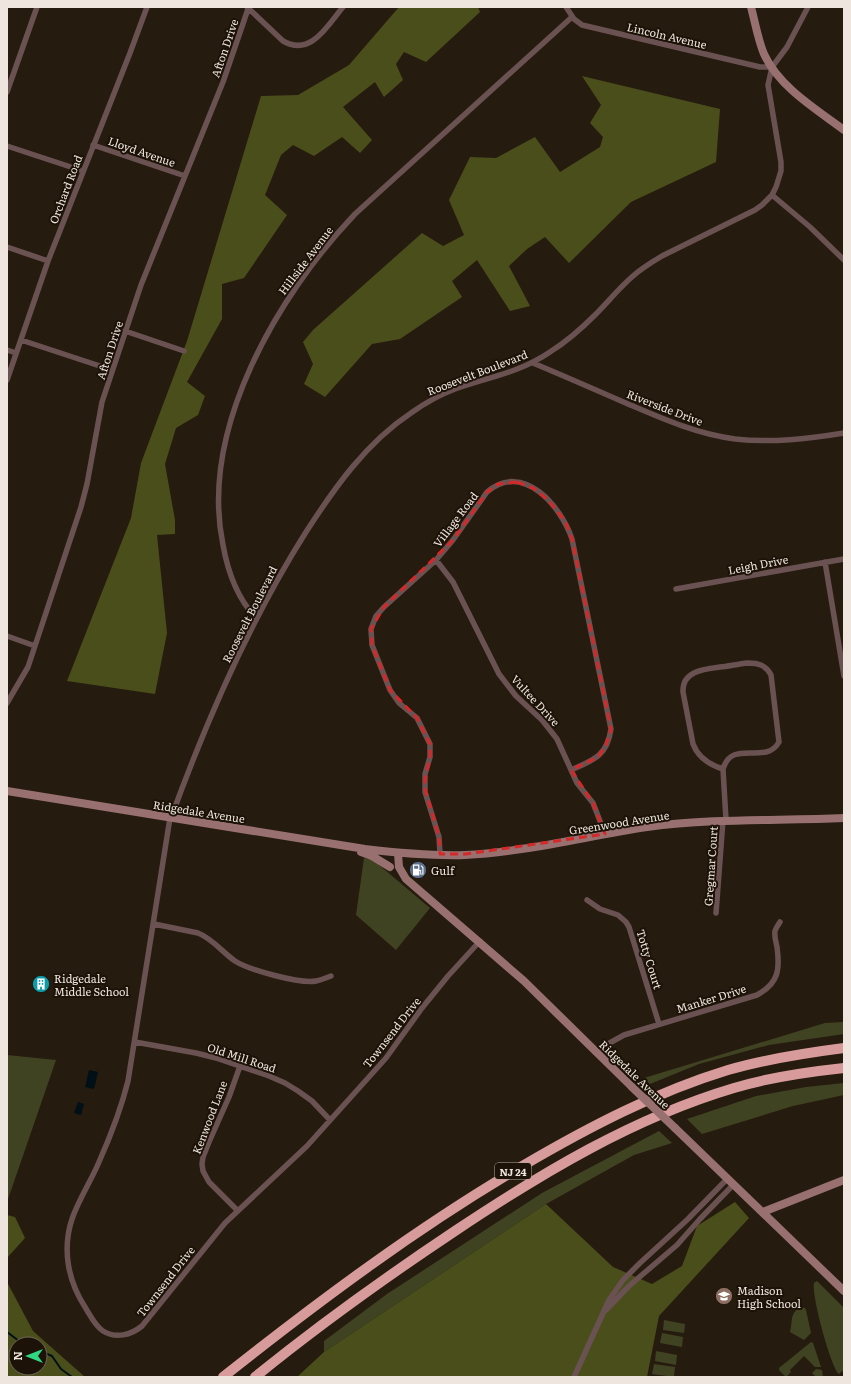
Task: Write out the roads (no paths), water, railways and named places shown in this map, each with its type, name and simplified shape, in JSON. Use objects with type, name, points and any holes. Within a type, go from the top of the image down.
[{"type":"highway","name":"NJ 24","points":[[223,1377],[275,1335],[430,1224],[502,1178],[578,1135],[652,1098],[723,1072],[770,1060],[844,1048]]},
{"type":"highway","name":"NJ 24","points":[[255,1377],[367,1292],[436,1244],[547,1173],[616,1136],[662,1114],[735,1087],[774,1078],[844,1068]]},
{"type":"main road","points":[[751,7],[763,52],[772,67],[784,82],[804,100],[844,130]]},
{"type":"main road","name":"Ridgedale Avenue","points":[[7,791],[356,848],[398,853],[398,867],[406,879],[480,941],[524,981],[844,1291]]},
{"type":"main road","name":"Greenwood Avenue","points":[[398,853],[488,853],[648,827],[725,820],[844,818]]},
{"type":"main road","name":"Ridgedale Avenue","points":[[356,848],[362,853],[372,856],[390,868],[401,879],[406,879]]},
{"type":"main road","points":[[389,852],[388,860],[390,868]]},
{"type":"main road","points":[[763,1212],[844,1180]]},
{"type":"street","points":[[7,92],[37,7]]},
{"type":"street","name":"Orchard Road","points":[[7,380],[48,261],[147,7]]},
{"type":"street","points":[[247,8],[283,41],[289,45],[300,46],[306,45],[316,39],[343,7]]},
{"type":"street","name":"Lincoln Avenue","points":[[566,7],[577,22],[582,25],[760,66],[772,67]]},
{"type":"street","points":[[772,67],[787,47],[808,7]]},
{"type":"street","name":"Afton Drive","points":[[7,703],[25,674],[81,507],[102,402],[141,285],[225,76],[247,8]]},
{"type":"street","name":"Hillside Avenue","points":[[256,618],[241,599],[229,573],[220,532],[218,490],[221,462],[230,423],[244,383],[263,343],[302,277],[355,214],[572,16]]},
{"type":"street","name":"Roosevelt Boulevard","points":[[171,818],[217,700],[269,594],[323,505],[349,471],[376,440],[408,414],[428,402],[456,389],[516,371],[533,363],[581,329],[621,287],[649,264],[662,256],[756,210],[772,195],[779,179],[781,162],[768,85],[772,67]]},
{"type":"street","name":"Lloyd Avenue","points":[[93,145],[185,176]]},
{"type":"street","points":[[7,146],[83,171]]},
{"type":"street","points":[[772,195],[810,227],[844,260]]},
{"type":"street","points":[[7,247],[48,261]]},
{"type":"street","points":[[125,332],[184,351]]},
{"type":"street","points":[[21,340],[112,370]]},
{"type":"street","points":[[7,350],[16,353]]},
{"type":"street","name":"Riverside Drive","points":[[533,363],[674,423],[714,435],[756,441],[779,441],[806,439],[844,433]]},
{"type":"street","name":"Village Road","points":[[440,854],[439,837],[424,785],[425,774],[430,757],[430,744],[417,718],[399,703],[390,690],[372,645],[371,629],[376,616],[384,607],[436,560],[453,540],[487,492],[498,484],[505,482],[517,482],[533,488],[548,500],[565,521],[572,539],[610,729],[606,745],[598,757],[592,762],[571,770]]},
{"type":"street","name":"Leigh Drive","points":[[676,589],[844,559]]},
{"type":"street","name":"Vultee Drive","points":[[436,560],[453,582],[499,674],[516,696],[550,729],[561,746],[577,783],[593,803],[606,834]]},
{"type":"street","points":[[825,562],[844,676]]},
{"type":"street","points":[[7,636],[35,646]]},
{"type":"street","points":[[748,663],[760,664],[765,667],[771,675],[779,742],[775,748],[766,753],[746,752],[731,756],[727,760],[723,770],[711,764],[695,749],[684,692],[684,684],[689,675],[699,670],[748,663]]},
{"type":"street","name":"Gregmar Court","points":[[716,913],[725,820],[723,770]]},
{"type":"street","name":"Townsend Drive","points":[[171,818],[128,1081],[117,1118],[94,1172],[74,1213],[69,1230],[67,1255],[70,1277],[80,1300],[96,1324],[104,1332],[124,1335],[137,1331],[142,1326],[220,1228],[307,1146],[386,1058],[422,1008],[448,976],[480,941]]},
{"type":"street","name":"Totty Court","points":[[587,900],[600,909],[618,915],[629,927],[659,1024]]},
{"type":"street","name":"Manker Drive","points":[[598,1054],[606,1045],[624,1035],[757,994],[769,987],[773,982],[778,969],[779,962],[775,935],[780,922]]},
{"type":"street","points":[[154,924],[204,935],[235,960],[246,966],[291,980],[315,981],[331,976]]},
{"type":"street","name":"Old Mill Road","points":[[135,1042],[196,1053],[240,1066],[285,1083],[312,1101],[330,1120]]},
{"type":"street","name":"Kenwood Lane","points":[[238,1210],[209,1182],[203,1171],[202,1164],[205,1152],[226,1105],[240,1066]]},
{"type":"street","points":[[574,1377],[608,1300],[623,1280],[688,1219],[728,1178]]},
{"type":"street","points":[[604,1312],[629,1286],[677,1245],[734,1184]]},
{"type":"waterway","points":[[7,1332],[12,1336]]},
{"type":"waterway","points":[[48,1354],[52,1356],[61,1369],[72,1377]]},
{"type":"place","name":"Gulf","points":[[418,870]]},
{"type":"place","name":"Ridgedale Middle School","points":[[41,984]]},
{"type":"place","name":"Madison High School","points":[[724,1296]]}]
